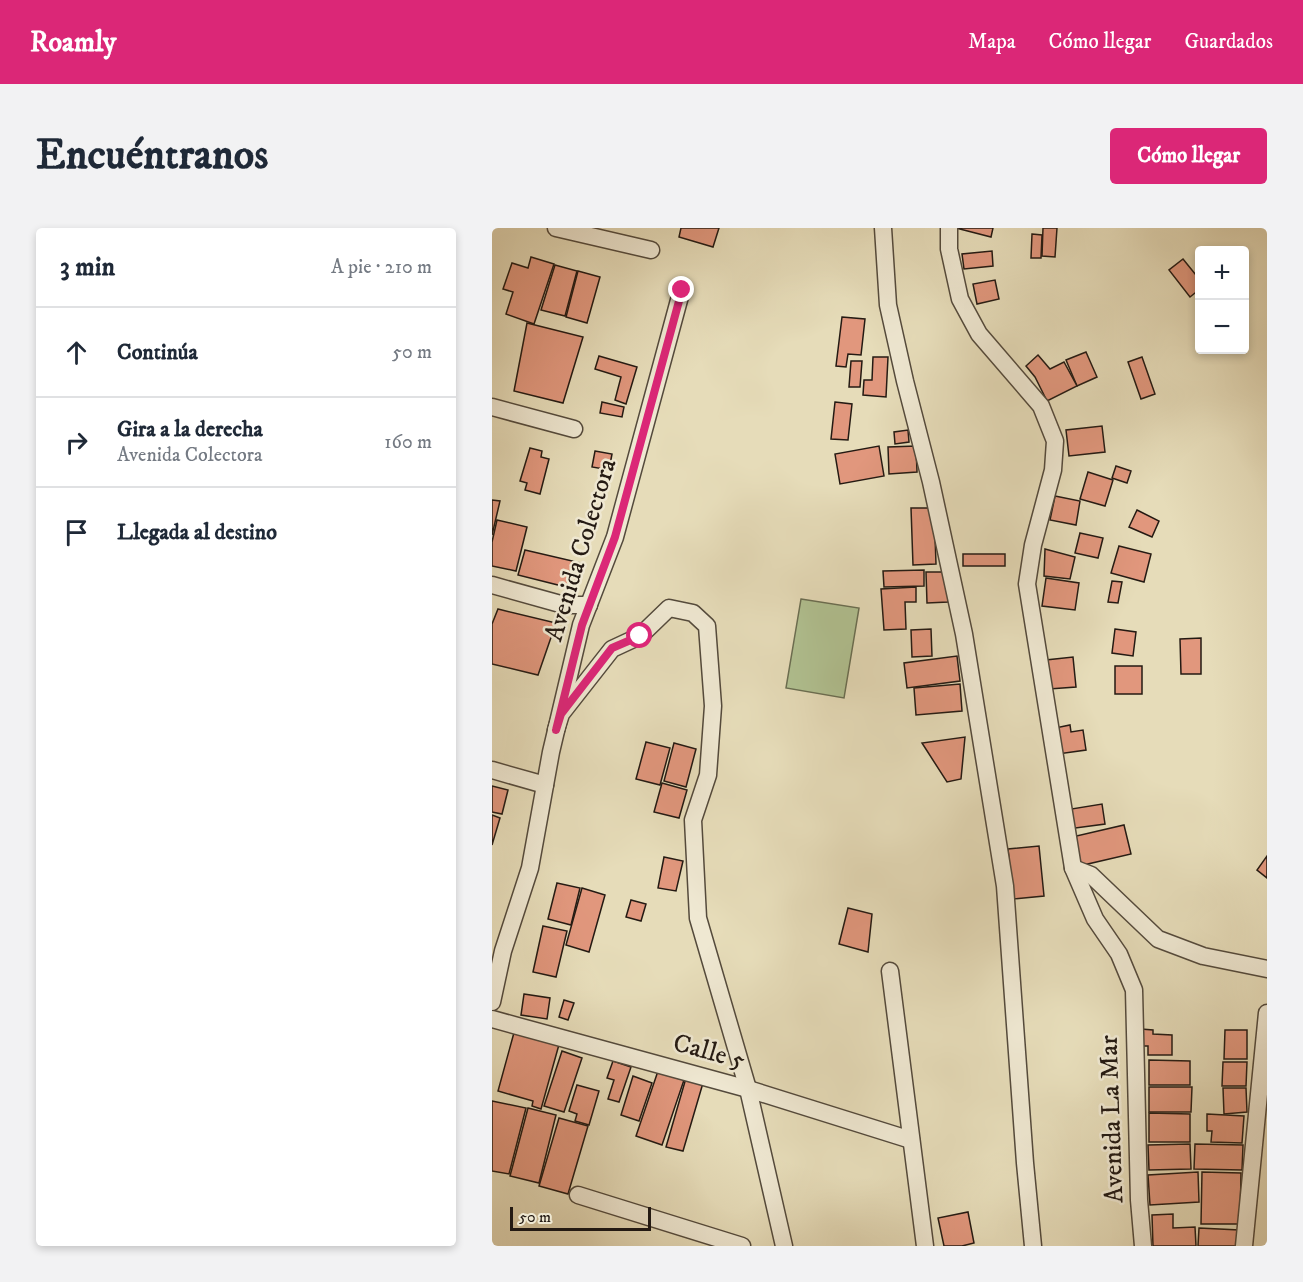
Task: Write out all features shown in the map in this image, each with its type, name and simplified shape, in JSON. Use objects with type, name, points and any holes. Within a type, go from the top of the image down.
[{"type":"street","points":[[556,228],[651,250]]},
{"type":"street","points":[[883,228],[888,304],[964,634],[1005,886],[1024,1163],[1033,1246]]},
{"type":"street","points":[[949,228],[949,249],[960,299],[979,334],[1041,406],[1054,441],[1053,470],[1033,545],[1027,584],[1073,868],[1091,875],[1158,939],[1203,956],[1267,969]]},
{"type":"street","name":"Avenida Colectora","points":[[492,1002],[495,976],[530,868],[556,730],[582,625],[615,537],[682,290]]},
{"type":"street","points":[[492,407],[574,429]]},
{"type":"street","points":[[492,585],[564,605],[589,605]]},
{"type":"street","points":[[556,730],[561,714],[612,648],[640,636],[669,608],[693,613],[707,626],[713,706],[708,775],[693,820],[698,918],[748,1089],[784,1246]]},
{"type":"street","points":[[492,770],[545,785]]},
{"type":"street","name":"Avenida La Mar","points":[[1073,868],[1095,919],[1119,954],[1134,990],[1143,1246]]},
{"type":"street","points":[[890,971],[925,1246]]},
{"type":"street","points":[[1244,1246],[1262,1114],[1267,1013]]},
{"type":"street","name":"Calle 5","points":[[492,1019],[748,1089],[911,1140]]},
{"type":"street","points":[[578,1195],[742,1246]]},
{"type":"green space","points":[[801,599],[859,608],[844,698],[786,688]]},
{"type":"building","points":[[681,228],[719,228],[713,247],[679,237]]},
{"type":"building","points":[[956,228],[993,228],[991,237]]},
{"type":"building","points":[[1043,228],[1057,228],[1055,257],[1042,256]]},
{"type":"building","points":[[1032,234],[1042,235],[1041,258],[1031,258]]},
{"type":"building","points":[[992,251],[993,266],[964,269],[962,254]]},
{"type":"building","points":[[531,257],[554,264],[534,324],[506,314],[513,292],[503,289],[512,263],[528,268]]},
{"type":"building","points":[[1183,259],[1195,274],[1195,293],[1190,297],[1169,270]]},
{"type":"building","points":[[555,265],[577,271],[565,316],[541,310]]},
{"type":"building","points":[[578,271],[600,277],[587,323],[566,317]]},
{"type":"building","points":[[995,280],[999,299],[977,304],[973,284]]},
{"type":"building","points":[[842,317],[865,319],[861,355],[848,354],[846,367],[836,366]]},
{"type":"building","points":[[527,323],[583,337],[563,403],[514,391]]},
{"type":"building","points":[[1086,352],[1097,377],[1077,386],[1066,360]]},
{"type":"building","points":[[1038,355],[1050,369],[1064,362],[1077,386],[1047,401],[1035,377],[1026,366]]},
{"type":"building","points":[[599,356],[637,367],[626,404],[615,400],[621,377],[595,369]]},
{"type":"building","points":[[873,357],[888,357],[886,397],[863,395],[864,380],[872,380]]},
{"type":"building","points":[[1142,357],[1155,394],[1141,399],[1128,362]]},
{"type":"building","points":[[851,361],[862,361],[860,387],[849,387]]},
{"type":"building","points":[[602,402],[624,407],[622,417],[600,413]]},
{"type":"building","points":[[835,402],[852,404],[848,440],[831,439]]},
{"type":"building","points":[[1102,426],[1105,452],[1069,456],[1066,430]]},
{"type":"building","points":[[908,430],[909,442],[895,444],[894,432]]},
{"type":"building","points":[[879,446],[884,476],[840,484],[835,454]]},
{"type":"building","points":[[916,446],[917,472],[889,474],[888,447]]},
{"type":"building","points":[[530,448],[542,451],[541,457],[549,459],[540,494],[525,490],[527,483],[520,481]]},
{"type":"building","points":[[595,451],[612,454],[609,470],[592,467]]},
{"type":"building","points":[[1116,466],[1131,471],[1127,483],[1112,478]]},
{"type":"building","points":[[1088,472],[1113,480],[1105,506],[1080,499]]},
{"type":"building","points":[[1055,496],[1080,501],[1076,525],[1050,520]]},
{"type":"building","points":[[492,500],[500,501],[492,535]]},
{"type":"building","points":[[911,508],[934,508],[936,564],[913,565]]},
{"type":"building","points":[[1137,510],[1159,521],[1152,537],[1129,527]]},
{"type":"building","points":[[497,520],[527,527],[516,571],[492,566],[492,542]]},
{"type":"building","points":[[1080,533],[1103,538],[1098,558],[1075,553]]},
{"type":"building","points":[[1119,546],[1151,554],[1144,582],[1111,573]]},
{"type":"building","points":[[1045,549],[1075,557],[1070,579],[1044,576]]},
{"type":"building","points":[[525,550],[581,563],[574,589],[518,575]]},
{"type":"building","points":[[963,554],[1005,554],[1005,566],[963,566]]},
{"type":"building","points":[[924,570],[924,586],[884,587],[883,571]]},
{"type":"building","points":[[926,572],[947,572],[948,602],[927,603]]},
{"type":"building","points":[[1046,578],[1079,583],[1075,610],[1042,606]]},
{"type":"building","points":[[1112,581],[1122,582],[1118,603],[1108,602]]},
{"type":"building","points":[[916,587],[916,602],[905,602],[906,629],[884,630],[881,589]]},
{"type":"building","points":[[498,609],[556,623],[538,675],[492,664],[492,624]]},
{"type":"building","points":[[931,629],[932,656],[912,657],[911,630]]},
{"type":"building","points":[[1115,629],[1136,632],[1133,656],[1112,653]]},
{"type":"building","points":[[1201,638],[1201,674],[1181,674],[1180,639]]},
{"type":"building","points":[[957,656],[960,681],[907,688],[904,663]]},
{"type":"building","points":[[1073,657],[1076,687],[1049,689],[1046,660]]},
{"type":"building","points":[[1115,666],[1142,666],[1142,694],[1115,694]]},
{"type":"building","points":[[960,684],[962,711],[916,715],[914,688]]},
{"type":"building","points":[[1070,725],[1071,732],[1083,730],[1086,750],[1058,754],[1055,728]]},
{"type":"building","points":[[965,737],[961,779],[947,782],[922,743]]},
{"type":"building","points":[[646,742],[670,748],[660,785],[636,779]]},
{"type":"building","points":[[674,743],[696,749],[686,787],[664,781]]},
{"type":"building","points":[[662,783],[687,790],[679,818],[654,812]]},
{"type":"building","points":[[492,786],[508,790],[502,814],[492,812]]},
{"type":"building","points":[[1102,804],[1105,824],[1068,829],[1065,810]]},
{"type":"building","points":[[492,815],[500,818],[492,845]]},
{"type":"building","points":[[1124,825],[1131,854],[1079,866],[1072,837]]},
{"type":"building","points":[[1039,846],[1044,896],[1013,899],[1008,849]]},
{"type":"building","points":[[1267,856],[1267,878],[1257,870]]},
{"type":"building","points":[[664,857],[683,861],[676,891],[658,888]]},
{"type":"building","points":[[557,883],[580,888],[571,925],[548,919]]},
{"type":"building","points":[[582,888],[605,895],[589,952],[566,945]]},
{"type":"building","points":[[631,900],[646,904],[641,921],[626,917]]},
{"type":"building","points":[[848,908],[872,914],[868,952],[839,944]]},
{"type":"building","points":[[543,926],[567,931],[556,977],[533,972]]},
{"type":"building","points":[[524,994],[550,998],[547,1019],[521,1015]]},
{"type":"building","points":[[564,1000],[574,1003],[568,1020],[559,1017]]},
{"type":"building","points":[[515,1029],[560,1041],[541,1109],[532,1106],[533,1101],[498,1091]]},
{"type":"building","points":[[1141,1029],[1153,1030],[1153,1034],[1172,1035],[1172,1055],[1148,1055],[1148,1046],[1140,1046]]},
{"type":"building","points":[[1225,1030],[1247,1030],[1247,1059],[1224,1059]]},
{"type":"building","points":[[562,1051],[582,1058],[564,1112],[544,1106]]},
{"type":"building","points":[[1149,1060],[1190,1061],[1190,1085],[1149,1085]]},
{"type":"building","points":[[613,1061],[631,1067],[619,1102],[608,1099],[614,1080],[607,1078]]},
{"type":"building","points":[[1223,1062],[1247,1062],[1246,1086],[1222,1086]]},
{"type":"building","points":[[658,1071],[684,1080],[662,1145],[636,1136]]},
{"type":"building","points":[[633,1076],[652,1083],[639,1121],[621,1115]]},
{"type":"building","points":[[686,1078],[703,1083],[683,1151],[666,1147]]},
{"type":"building","points":[[577,1085],[599,1091],[589,1125],[575,1121],[577,1114],[569,1111]]},
{"type":"building","points":[[1149,1087],[1192,1087],[1191,1112],[1149,1112]]},
{"type":"building","points":[[1223,1088],[1246,1088],[1247,1112],[1224,1114]]},
{"type":"building","points":[[492,1101],[526,1108],[509,1174],[492,1171]]},
{"type":"building","points":[[528,1108],[556,1115],[539,1183],[510,1176]]},
{"type":"building","points":[[1149,1113],[1190,1114],[1190,1142],[1149,1142]]},
{"type":"building","points":[[1207,1114],[1244,1116],[1242,1143],[1211,1142],[1212,1131],[1207,1131]]},
{"type":"building","points":[[559,1118],[588,1126],[568,1194],[539,1186]]},
{"type":"building","points":[[1190,1144],[1191,1169],[1149,1170],[1148,1145]]},
{"type":"building","points":[[1195,1144],[1243,1145],[1242,1170],[1194,1169]]},
{"type":"building","points":[[1198,1172],[1199,1202],[1150,1205],[1148,1175]]},
{"type":"building","points":[[1202,1172],[1241,1173],[1240,1224],[1201,1224]]},
{"type":"building","points":[[968,1212],[974,1243],[944,1246],[938,1218]]},
{"type":"building","points":[[1173,1214],[1173,1228],[1195,1227],[1196,1246],[1153,1246],[1152,1215]]},
{"type":"building","points":[[1199,1228],[1239,1230],[1238,1246],[1198,1246]]},
{"type":"route","points":[[640,636],[612,648],[561,714],[556,730],[582,625],[615,537],[682,290]]}]
